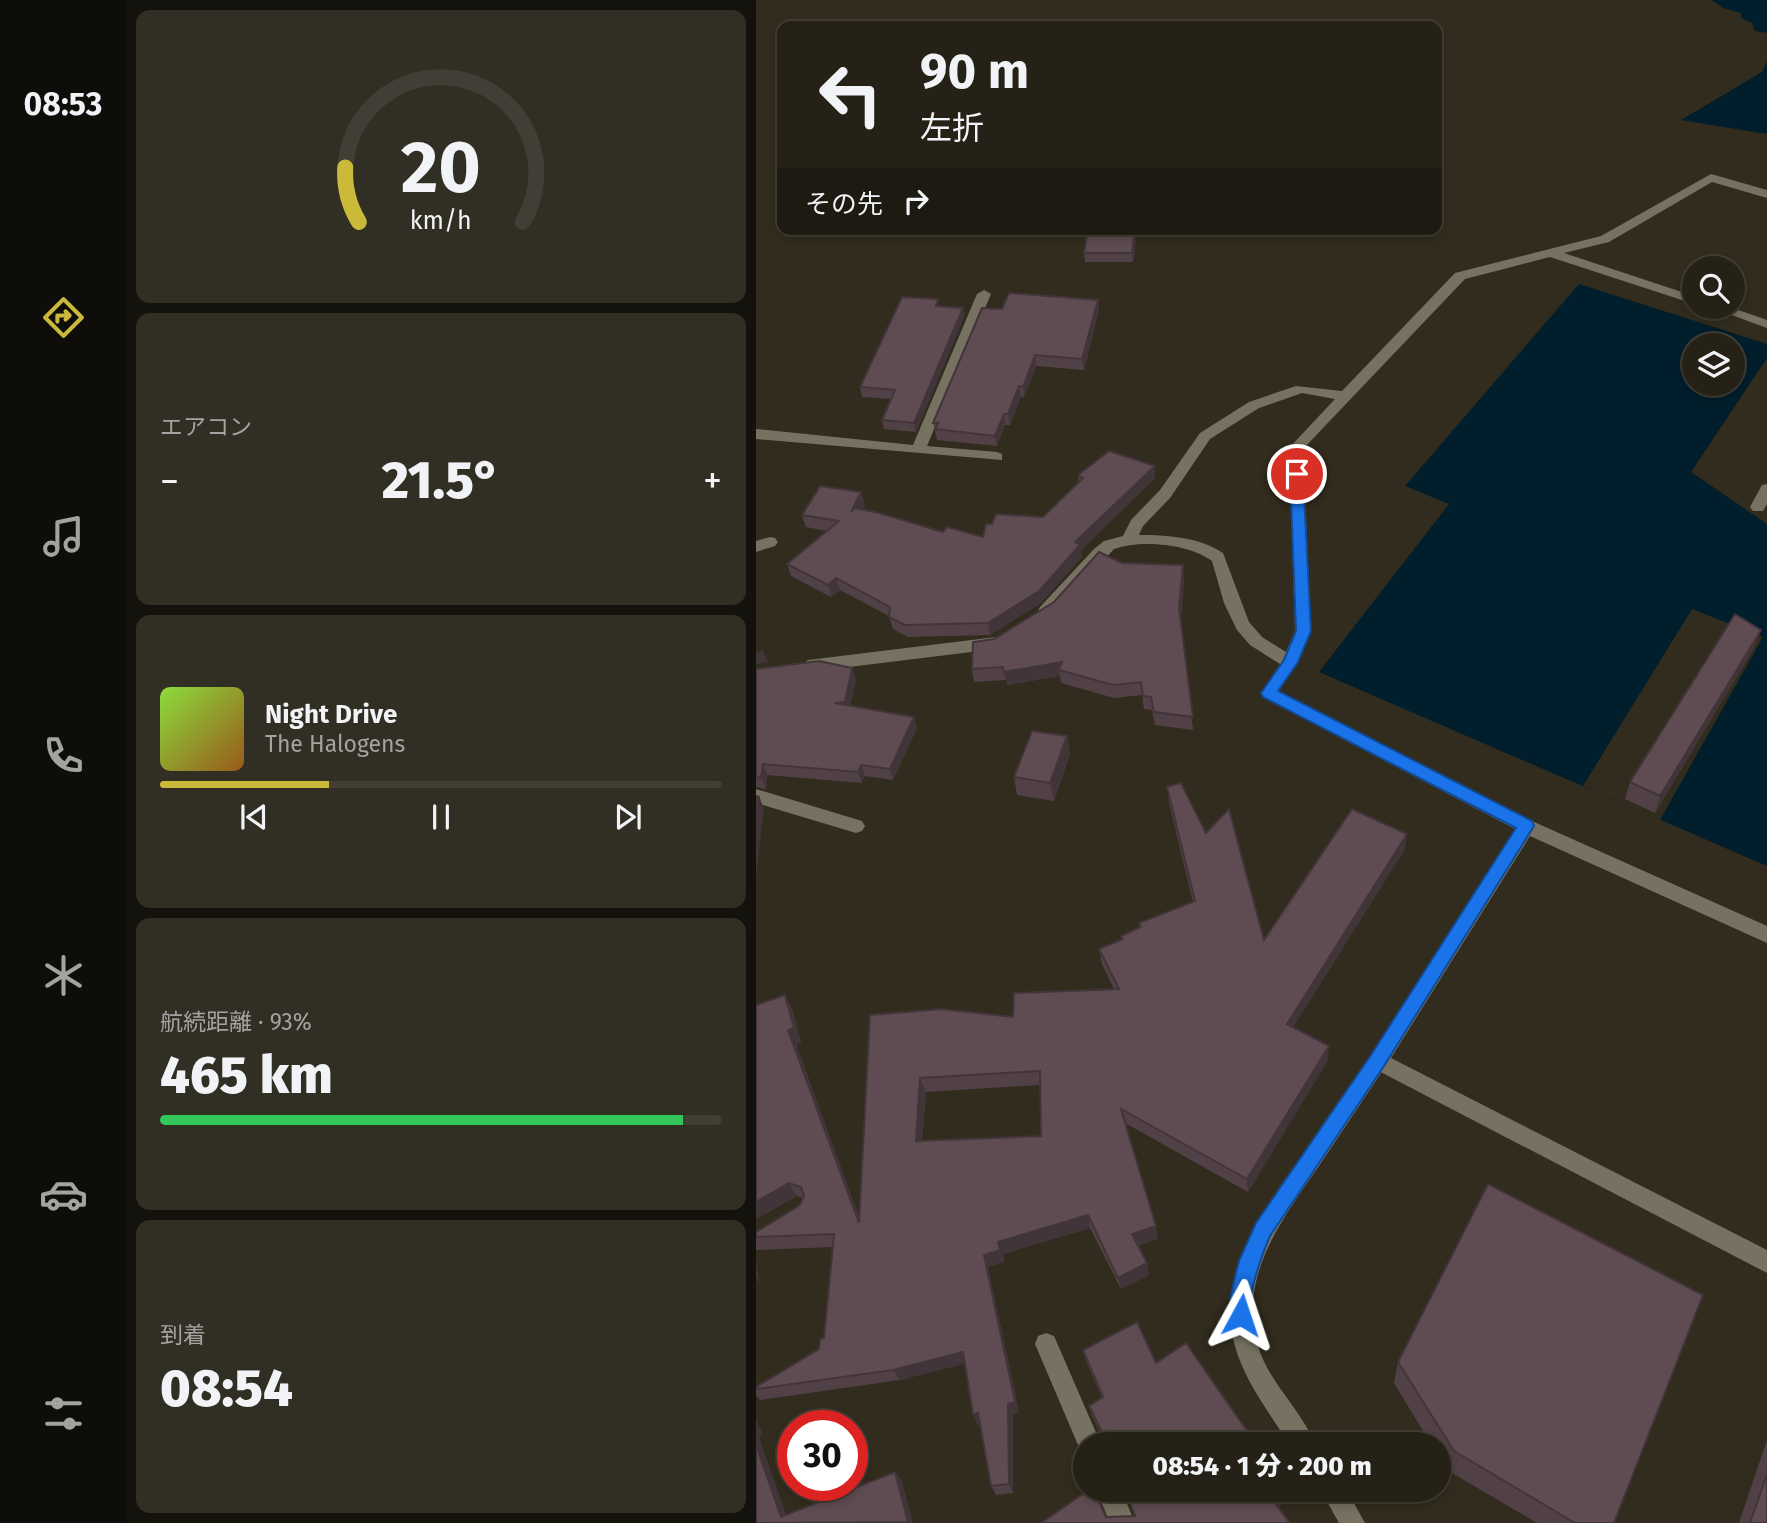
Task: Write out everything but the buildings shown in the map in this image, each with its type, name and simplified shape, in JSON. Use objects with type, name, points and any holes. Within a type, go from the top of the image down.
[{"type":"street","points":[[1767,194],[1711,178],[1605,239],[1460,276],[1296,448],[1303,631],[1290,662],[1269,693],[1526,826],[1767,935]]},
{"type":"street","points":[[1551,253],[1682,296]]},
{"type":"street","points":[[918,450],[984,294]]},
{"type":"street","points":[[1745,317],[1767,324]]},
{"type":"street","points":[[1129,540],[1136,524],[1165,494],[1205,436],[1254,405],[1301,389],[1345,396]]},
{"type":"street","points":[[756,433],[997,457]]},
{"type":"street","points":[[1758,506],[1767,489]]},
{"type":"street","points":[[1028,623],[1049,609],[1080,570],[1112,543],[1129,540],[1208,548],[1219,559],[1238,623],[1260,645],[1290,662]]},
{"type":"street","points":[[796,668],[995,644],[1006,637]]},
{"type":"street","points":[[756,796],[856,826]]},
{"type":"street","points":[[1295,1432],[1254,1367],[1242,1331],[1240,1298],[1249,1261],[1263,1229],[1378,1060],[1526,826]]},
{"type":"street","points":[[1378,1060],[1767,1262]]},
{"type":"street","points":[[1046,1344],[1083,1432]]},
{"type":"street","points":[[1113,1502],[1122,1523]]},
{"type":"street","points":[[1340,1502],[1353,1523]]},
{"type":"water","points":[[1712,0],[1767,0],[1767,33],[1755,31],[1752,23],[1741,18],[1741,13],[1723,8]]},
{"type":"water","points":[[1767,61],[1767,134],[1681,120],[1762,72]]},
{"type":"water","points":[[1579,284],[1733,333],[1682,333],[1682,396],[1742,396],[1691,472],[1767,524],[1767,866],[1319,672],[1449,504],[1405,486]]},
{"type":"water","points":[[1745,337],[1767,344],[1767,358],[1745,391]]},
{"type":"pier","points":[[1692,609],[1763,637],[1660,820],[1583,786]]},
{"type":"route","points":[[1241,1315],[1240,1298],[1249,1261],[1263,1229],[1378,1060],[1526,826],[1269,693],[1290,662],[1303,631],[1297,474]]}]
